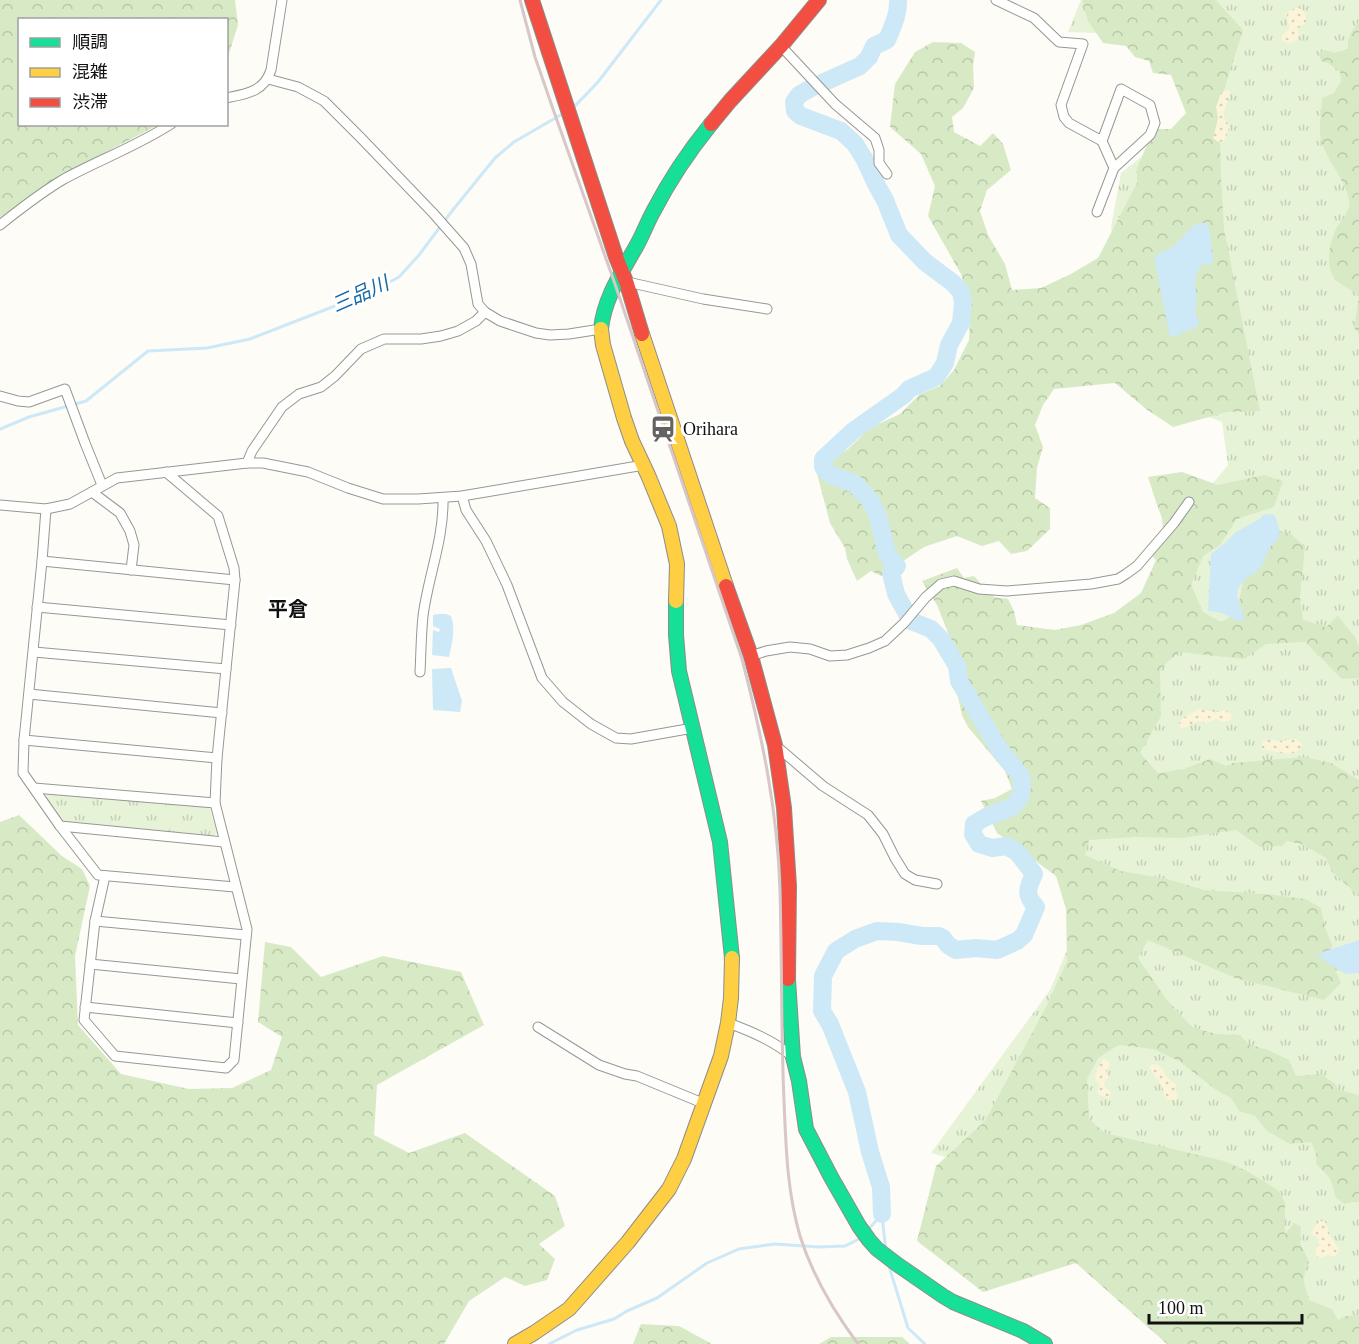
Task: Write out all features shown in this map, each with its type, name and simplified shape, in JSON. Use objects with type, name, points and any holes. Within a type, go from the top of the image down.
[{"type":"street","points":[[228,98],[249,93],[268,79],[282,0]]},
{"type":"street","points":[[532,0],[616,258],[625,278],[681,455],[751,656],[775,745],[784,808],[789,886],[788,976],[793,1057],[806,1129],[859,1226],[873,1244],[898,1265],[953,1302],[1023,1331],[1045,1344]]},
{"type":"street","points":[[515,1344],[569,1309],[628,1242],[669,1189],[684,1159],[705,1104],[721,1056],[728,1023],[732,971],[731,943],[720,842],[679,671],[676,635],[676,564],[673,543],[669,526],[624,418],[606,358],[601,328],[602,319],[608,298],[625,278],[653,212],[691,150],[730,101],[781,46],[819,0]]},
{"type":"street","points":[[996,0],[1034,18],[1059,42],[1083,44],[1061,105],[1064,117],[1069,123],[1102,141],[1114,168]]},
{"type":"street","points":[[781,46],[835,104],[875,138],[879,150],[879,162],[887,174]]},
{"type":"street","points":[[268,79],[298,87],[324,101],[433,213],[464,248],[471,264],[478,303],[485,312],[500,321],[536,333],[550,335],[601,328]]},
{"type":"street","points":[[1097,212],[1114,168],[1150,135],[1155,123],[1150,105],[1121,89],[1102,141]]},
{"type":"street","points":[[0,225],[62,180],[151,137],[168,126]]},
{"type":"street","points":[[625,278],[632,283],[703,299],[766,309]]},
{"type":"street","points":[[247,463],[252,451],[282,407],[299,394],[321,387],[361,349],[384,339],[421,339],[458,331],[476,321],[485,312]]},
{"type":"street","points":[[0,396],[18,402],[29,402],[65,389],[102,485]]},
{"type":"street","points":[[0,505],[46,509],[70,504],[117,478],[247,463],[263,463],[308,472],[383,499],[462,496],[644,465]]},
{"type":"street","points":[[105,876],[95,921],[84,1020],[115,1056],[226,1068],[234,1060],[247,929],[215,803],[217,758],[236,580],[218,516],[166,472]]},
{"type":"street","points":[[92,492],[120,513],[130,531],[134,545],[131,570]]},
{"type":"street","points":[[462,496],[466,510],[486,541],[507,585],[542,678],[563,702],[591,724],[616,738],[631,739],[693,728]]},
{"type":"street","points":[[420,672],[423,617],[436,555],[443,498]]},
{"type":"street","points":[[751,656],[790,647],[810,649],[830,656],[847,655],[870,648],[885,640],[904,623],[926,597],[941,584],[954,581],[979,589],[1007,591],[1092,584],[1118,579],[1137,566],[1189,502]]},
{"type":"street","points":[[46,509],[24,740],[23,773],[98,875],[236,887]]},
{"type":"street","points":[[42,561],[236,580]]},
{"type":"street","points":[[37,607],[231,625]]},
{"type":"street","points":[[33,652],[226,669]]},
{"type":"street","points":[[29,694],[222,713]]},
{"type":"street","points":[[24,740],[217,758]]},
{"type":"street","points":[[775,745],[823,786],[868,815],[883,834],[905,874],[915,880],[937,884]]},
{"type":"street","points":[[34,788],[215,803]]},
{"type":"street","points":[[60,826],[224,842]]},
{"type":"street","points":[[95,921],[246,935]]},
{"type":"street","points":[[90,964],[242,979]]},
{"type":"street","points":[[86,1007],[238,1023]]},
{"type":"street","points":[[728,1023],[782,1048],[793,1057]]},
{"type":"street","points":[[538,1027],[599,1065],[637,1076],[705,1104]]},
{"type":"green space","points":[[0,0],[235,0],[238,25],[228,57],[228,18],[18,18],[18,126],[156,126],[62,175],[0,218]]},
{"type":"green space","points":[[1081,0],[1359,0],[1359,1344],[1074,1193],[931,1153],[1050,990],[1096,883],[1064,804],[1160,608],[1173,532],[1228,465],[1222,422],[1166,400],[1136,364],[1111,227],[1121,173],[1187,121],[1179,36],[1068,32]]},
{"type":"green space","points":[[1082,0],[1216,0],[1243,30],[1219,106],[1221,176],[1224,229],[1260,411],[1227,412],[1173,427],[1146,409],[1115,383],[1054,389],[1043,405],[1035,425],[1043,447],[1037,468],[1035,498],[1050,508],[1050,529],[1027,551],[1011,554],[999,541],[982,546],[957,536],[924,547],[881,576],[871,571],[857,581],[847,559],[845,548],[830,523],[815,466],[847,450],[870,428],[900,414],[920,394],[940,386],[954,370],[969,340],[970,307],[961,274],[928,216],[935,186],[921,154],[890,127],[895,84],[915,52],[933,42],[961,43],[975,52],[974,88],[963,108],[952,117],[954,132],[980,146],[993,133],[1003,144],[1011,170],[987,190],[980,211],[988,235],[1005,264],[1012,290],[1041,288],[1098,258],[1137,183],[1137,168],[1147,145],[1158,129],[1171,129],[1186,113],[1171,75],[1153,73],[1149,61],[1135,57],[1126,46],[1103,43],[1088,21]]},
{"type":"green space","points":[[1359,21],[1359,295],[1337,281],[1331,273],[1329,263],[1333,236],[1348,210],[1349,200],[1320,135],[1322,98],[1334,93],[1341,81],[1340,72],[1321,61],[1319,53],[1325,50],[1334,53],[1348,49],[1348,40]]},
{"type":"green space","points":[[1359,295],[1359,334],[1354,328]]},
{"type":"green space","points":[[1182,472],[1218,485],[1264,475],[1283,481],[1274,507],[1237,519],[1219,546],[1203,556],[1191,585],[1203,612],[1221,622],[1237,613],[1246,564],[1274,531],[1290,533],[1305,547],[1300,598],[1303,620],[1326,627],[1338,616],[1355,637],[1359,647],[1359,678],[1342,679],[1305,642],[1266,644],[1244,659],[1179,652],[1160,669],[1161,716],[1140,753],[1158,773],[1184,769],[1210,759],[1226,766],[1233,763],[1305,757],[1331,763],[1359,780],[1359,896],[1332,872],[1326,858],[1301,844],[1287,841],[1282,846],[1260,847],[1236,830],[1182,838],[1135,837],[1089,840],[1085,855],[1121,871],[1167,879],[1204,890],[1306,899],[1321,908],[1325,928],[1332,944],[1331,960],[1341,983],[1324,1000],[1235,978],[1148,940],[1138,958],[1167,1000],[1192,1027],[1216,1034],[1240,1035],[1248,1044],[1289,1060],[1296,1076],[1321,1074],[1335,1084],[1339,1090],[1359,1095],[1359,1202],[1345,1204],[1336,1198],[1330,1178],[1317,1165],[1316,1153],[1311,1142],[1290,1144],[1267,1131],[1255,1116],[1239,1111],[1231,1098],[1215,1089],[1179,1061],[1153,1049],[1119,1045],[1098,1058],[1087,1079],[1089,1119],[1105,1133],[1224,1161],[1247,1171],[1278,1190],[1285,1202],[1285,1234],[1294,1223],[1301,1227],[1300,1243],[1309,1262],[1304,1281],[1309,1300],[1332,1309],[1338,1320],[1346,1316],[1359,1315],[1359,1344],[1167,1344],[1076,1263],[983,1292],[917,1241],[936,1166],[985,1121],[1046,1007],[1067,961],[1066,909],[1056,876],[997,833],[981,801],[995,798],[1012,789],[1005,771],[968,727],[962,715],[953,675],[950,638],[937,605],[922,581],[957,568],[964,578],[974,576],[994,597],[1008,599],[1017,625],[1055,630],[1081,625],[1114,613],[1141,593],[1156,560],[1150,554],[1164,538],[1162,518],[1148,477]]},
{"type":"green space","points":[[48,792],[207,807],[210,809],[217,833],[212,837],[66,823],[62,821],[46,797]]},
{"type":"green space","points":[[19,815],[62,856],[82,869],[90,886],[75,956],[78,1025],[121,1074],[189,1089],[232,1088],[271,1070],[282,1037],[258,1022],[265,942],[291,947],[321,977],[383,956],[461,972],[484,1025],[377,1085],[374,1135],[409,1153],[465,1133],[555,1196],[565,1226],[539,1244],[555,1259],[547,1280],[525,1286],[505,1277],[469,1301],[444,1344],[0,1344],[0,822]]},
{"type":"green space","points":[[641,1324],[679,1326],[712,1344],[633,1344]]},
{"type":"green space","points":[[831,1337],[902,1337],[910,1344],[819,1344]]},
{"type":"sand","points":[[1296,8],[1304,12],[1306,23],[1300,27],[1296,41],[1285,42],[1282,40],[1282,35],[1289,29],[1287,14]]},
{"type":"sand","points":[[1226,90],[1230,91],[1230,94],[1224,110],[1224,118],[1229,127],[1226,138],[1218,142],[1213,138],[1218,118],[1216,107],[1220,95]]},
{"type":"sand","points":[[1198,709],[1217,712],[1225,710],[1232,717],[1224,722],[1216,719],[1206,723],[1198,721],[1183,729],[1179,726],[1183,718]]},
{"type":"sand","points":[[1269,739],[1279,741],[1296,739],[1302,744],[1301,748],[1291,753],[1262,749],[1263,742]]},
{"type":"sand","points":[[1104,1059],[1109,1061],[1110,1065],[1106,1072],[1109,1076],[1104,1086],[1111,1092],[1111,1097],[1107,1098],[1098,1094],[1099,1084],[1095,1078],[1097,1068]]},
{"type":"sand","points":[[1152,1064],[1159,1066],[1176,1084],[1175,1089],[1178,1096],[1176,1101],[1167,1100],[1163,1088],[1149,1067]]},
{"type":"sand","points":[[1320,1221],[1325,1222],[1338,1247],[1339,1252],[1335,1256],[1328,1255],[1320,1258],[1315,1255],[1318,1241],[1316,1236],[1311,1234]]},
{"type":"water","points":[[1205,223],[1209,228],[1213,261],[1210,265],[1200,266],[1196,275],[1195,312],[1199,322],[1196,328],[1170,337],[1154,257],[1175,245],[1193,226]]},
{"type":"water","points":[[1266,514],[1275,516],[1280,531],[1277,541],[1270,547],[1262,565],[1238,589],[1237,596],[1244,619],[1242,622],[1208,611],[1211,554],[1236,532]]},
{"type":"water","points":[[433,615],[451,616],[453,636],[449,657],[432,655],[433,630],[439,632],[440,629],[433,626]]},
{"type":"water","points":[[451,668],[462,701],[460,712],[433,710],[432,669]]},
{"type":"water","points":[[1359,940],[1359,973],[1346,974],[1317,954]]},
{"type":"waterway","name":"三品川","points":[[572,108],[598,82],[661,0]]},
{"type":"waterway","points":[[882,1214],[881,1187],[870,1152],[857,1092],[830,1024],[822,1011],[823,976],[836,951],[855,939],[877,931],[939,936],[956,950],[976,948],[997,950],[1017,941],[1024,935],[1036,907],[1028,891],[1034,874],[1017,852],[1006,846],[992,848],[979,844],[973,834],[974,824],[1012,807],[1019,799],[1022,788],[1021,776],[999,749],[959,681],[957,666],[941,639],[931,629],[911,621],[896,594],[891,573],[897,566],[887,554],[878,516],[870,500],[855,484],[831,475],[823,467],[823,459],[853,431],[904,395],[909,389],[936,377],[945,363],[949,345],[961,323],[963,303],[961,292],[925,262],[899,235],[885,200],[855,144],[841,131],[801,116],[795,111],[794,102],[799,95],[860,66],[869,57],[874,46],[887,40],[896,16],[898,0]]},
{"type":"waterway","name":"三品川","points":[[0,429],[29,417],[86,401],[148,351],[207,348],[250,339],[371,292],[399,277],[495,158],[514,142],[564,113]]},
{"type":"waterway","points":[[867,1231],[882,1214]]},
{"type":"waterway","points":[[882,1216],[886,1251]]},
{"type":"waterway","points":[[549,1344],[577,1330],[614,1319],[657,1298],[707,1263],[739,1249],[775,1244],[845,1246],[861,1238]]},
{"type":"waterway","points":[[888,1263],[908,1328],[925,1344]]},
{"type":"railway","points":[[520,0],[535,57],[616,287],[742,659],[768,774],[779,862],[782,1049],[792,1203],[800,1236],[811,1265],[833,1306],[858,1344]]},
{"type":"traffic: fast","points":[[601,329],[610,296],[659,200],[680,166],[711,124]]},
{"type":"traffic: fast","points":[[676,601],[679,671],[720,842],[732,958]]},
{"type":"traffic: fast","points":[[788,979],[793,1057],[806,1129],[859,1226],[877,1249],[943,1296],[1023,1331],[1045,1344]]},
{"type":"traffic: slow","points":[[601,329],[603,345],[624,418],[669,526],[677,564],[676,601]]},
{"type":"traffic: slow","points":[[642,334],[726,586]]},
{"type":"traffic: slow","points":[[515,1344],[569,1309],[628,1242],[669,1189],[684,1159],[721,1056],[731,998],[732,958]]},
{"type":"traffic: jam","points":[[532,0],[642,334]]},
{"type":"traffic: jam","points":[[711,124],[819,0]]},
{"type":"traffic: jam","points":[[726,586],[751,656],[775,745],[784,808],[789,886],[788,979]]},
{"type":"place","name":"Orihara","points":[[663,429]]},
{"type":"district","name":"平倉","points":[[288,609]]}]
